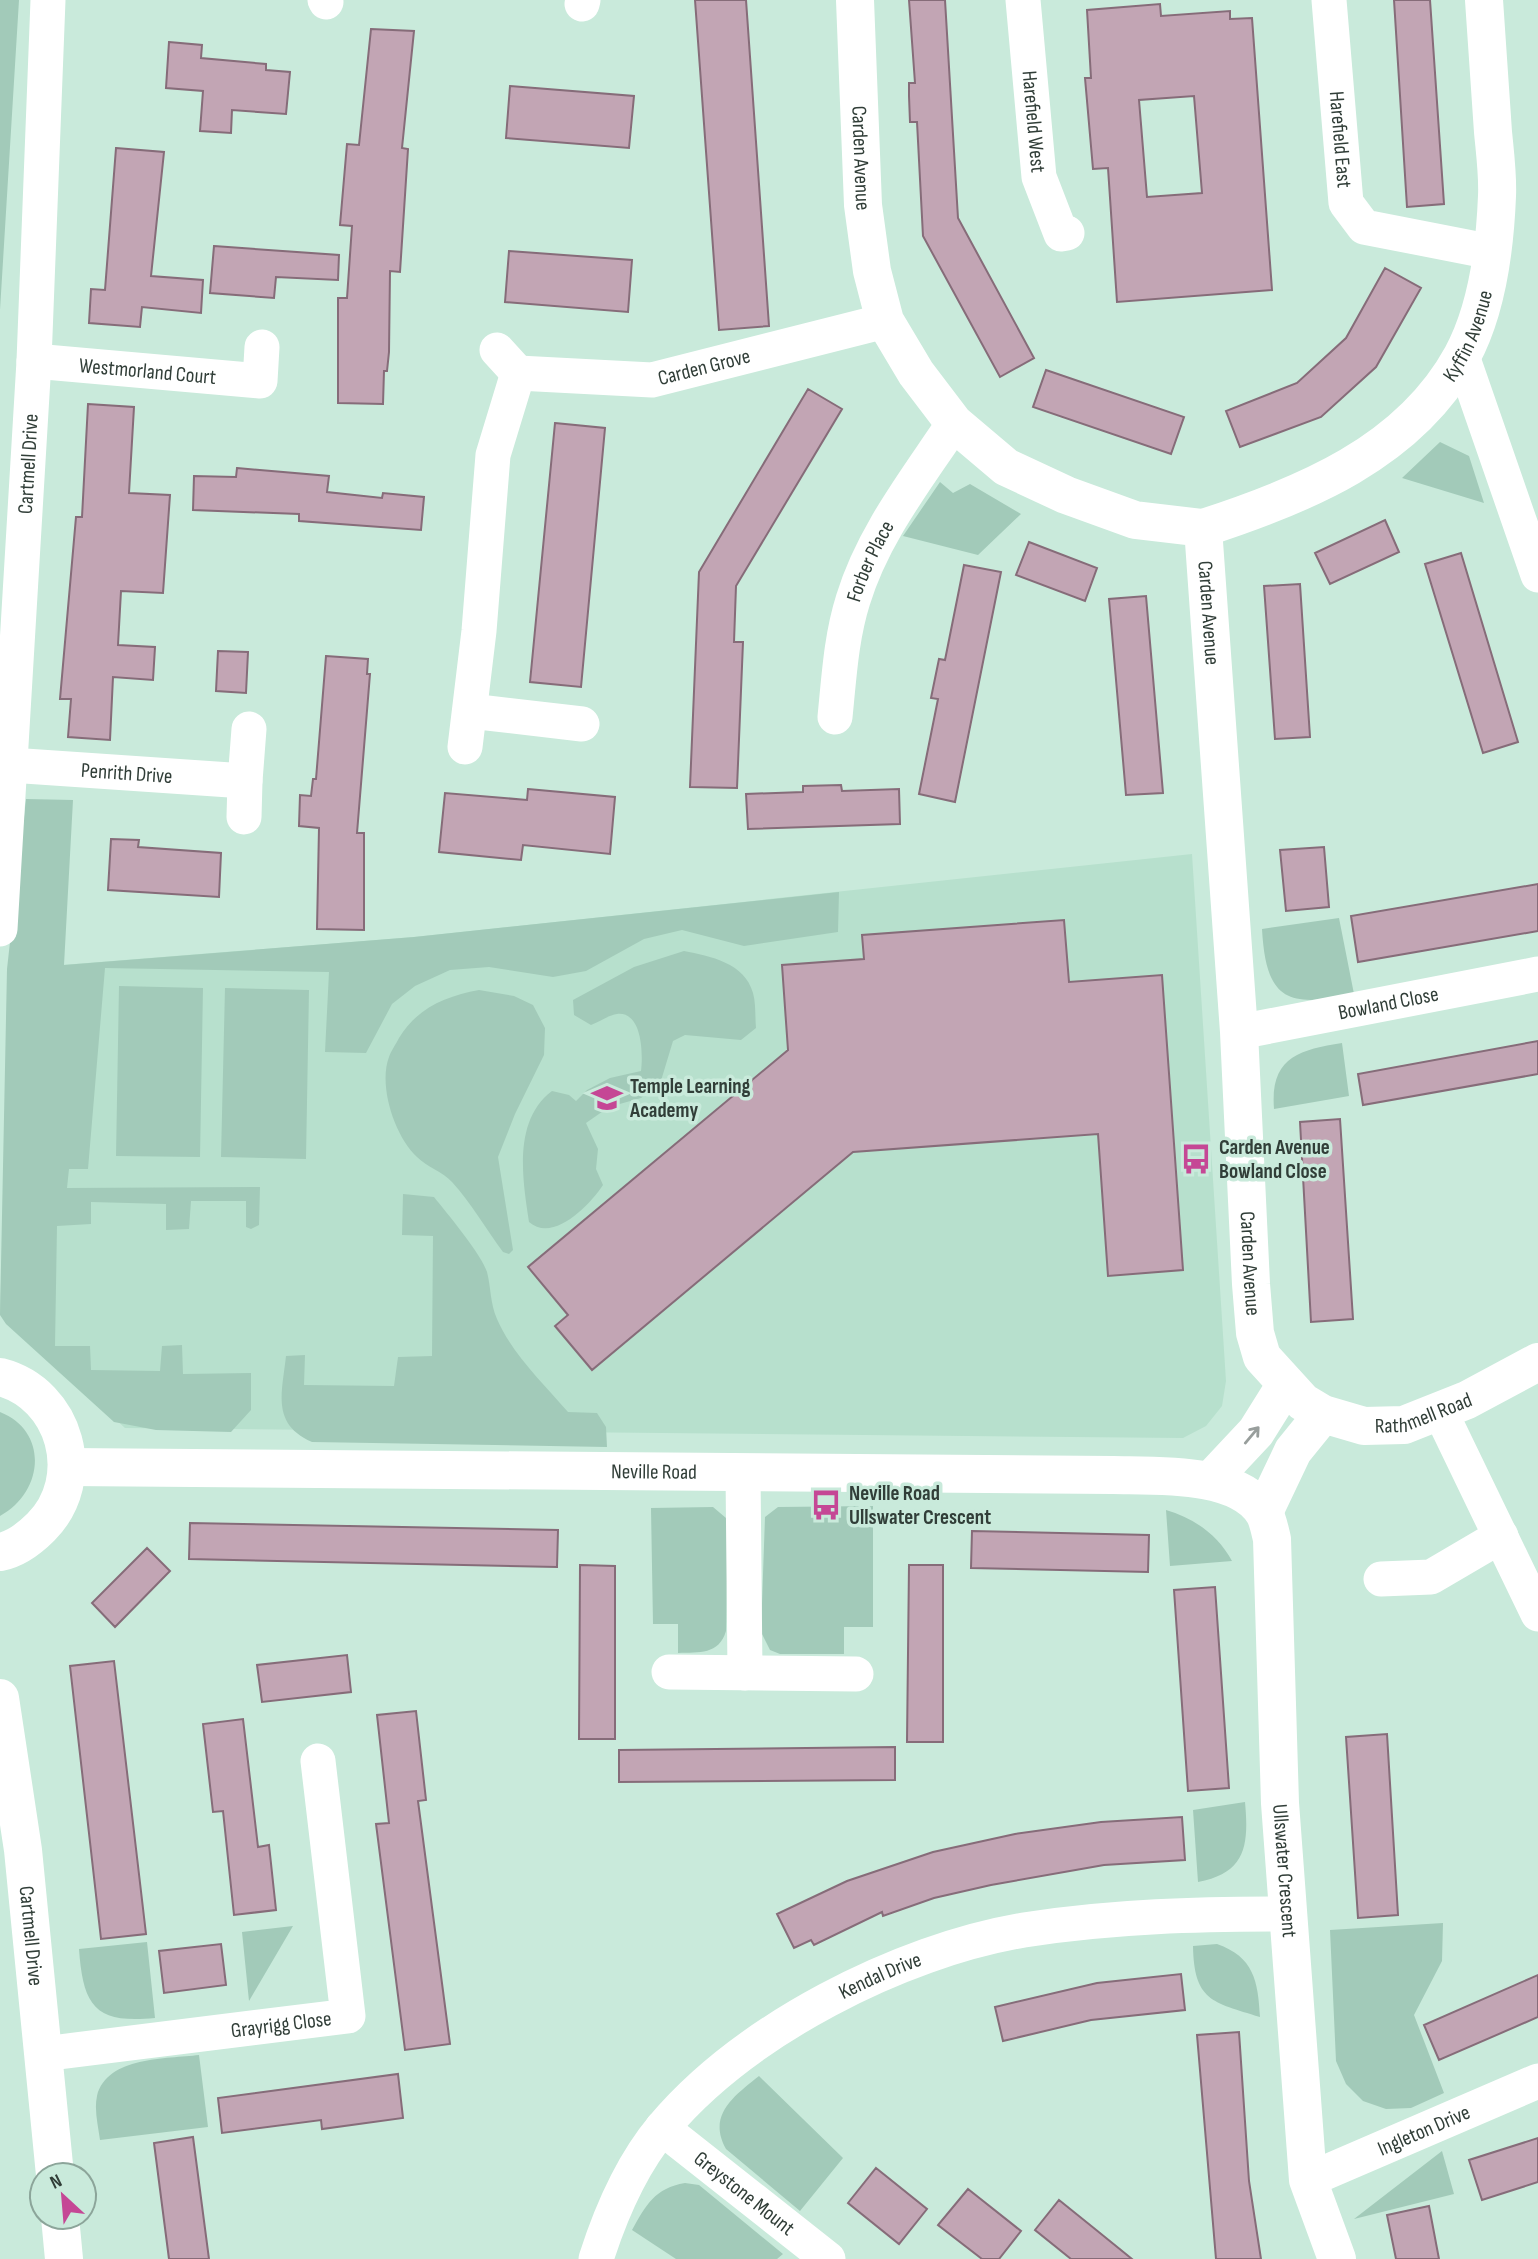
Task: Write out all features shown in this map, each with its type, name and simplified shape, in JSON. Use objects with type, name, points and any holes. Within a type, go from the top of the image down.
[{"type":"street","name":"Cartmell Drive","points":[[0,929],[34,360],[48,0]]},
{"type":"street","name":"Carden Avenue","points":[[855,0],[863,205],[872,271],[885,321],[916,373],[954,423],[1006,467],[1066,495],[1135,520],[1203,528],[1239,1032],[1255,1333],[1262,1357],[1304,1400]]},
{"type":"street","name":"Harefield West","points":[[1023,0],[1039,177],[1061,234],[1067,233]]},
{"type":"street","name":"Harefield East","points":[[1329,0],[1346,202],[1364,227],[1492,251]]},
{"type":"street","name":"Kyffin Avenue","points":[[1203,528],[1262,509],[1329,479],[1389,442],[1427,403],[1462,356],[1478,311],[1492,251],[1497,194],[1484,0]]},
{"type":"street","name":"Carden Grove","points":[[465,747],[479,631],[493,455],[508,361],[652,380],[885,321]]},
{"type":"street","points":[[1462,356],[1538,575]]},
{"type":"street","name":"Westmorland Court","points":[[34,360],[260,379]]},
{"type":"street","name":"Forber Place","points":[[835,717],[846,627],[861,577],[884,529],[954,423]]},
{"type":"street","points":[[470,711],[582,724]]},
{"type":"street","points":[[244,817],[249,729]]},
{"type":"street","name":"Penrith Drive","points":[[10,765],[245,780]]},
{"type":"street","name":"Bowland Close","points":[[1239,1032],[1538,974]]},
{"type":"street","name":"Rathmell Road","points":[[1304,1400],[1364,1426],[1404,1425],[1440,1411],[1538,1362]]},
{"type":"street","points":[[0,1377],[31,1391],[52,1414],[65,1443],[68,1467],[63,1494],[50,1518],[30,1538],[0,1552]]},
{"type":"street","points":[[1238,1495],[1293,1451],[1304,1400]]},
{"type":"street","points":[[1238,1495],[1256,1432],[1304,1400]]},
{"type":"street","points":[[1440,1411],[1538,1614]]},
{"type":"street","name":"Neville Road","points":[[68,1467],[1126,1475],[1238,1495]]},
{"type":"street","points":[[743,1472],[745,1673]]},
{"type":"street","name":"Ullswater Crescent","points":[[1238,1495],[1272,1539],[1280,1803],[1308,2180],[1337,2259]]},
{"type":"street","points":[[1381,1579],[1431,1577],[1501,1536]]},
{"type":"street","points":[[669,1672],[856,1674]]},
{"type":"street","name":"Cartmell Drive","points":[[0,1698],[23,1850],[54,2161]]},
{"type":"street","name":"Grayrigg Close","points":[[43,2054],[348,2016],[318,1761]]},
{"type":"street","name":"Kendal Drive","points":[[596,2259],[607,2223],[632,2172],[662,2129],[705,2083],[762,2041],[834,1996],[924,1957],[1022,1931],[1134,1916],[1289,1914]]},
{"type":"street","name":"Ingleton Drive","points":[[1308,2180],[1538,2081]]},
{"type":"street","name":"Greystone Mount","points":[[662,2129],[828,2259]]},
{"type":"street","points":[[61,2231],[64,2259]]},
{"type":"shaded area","points":[[0,0],[19,0],[0,310]]},
{"type":"shaded area","points":[[1440,442],[1469,456],[1484,503],[1402,478]]},
{"type":"shaded area","points":[[940,482],[953,493],[970,484],[1021,514],[978,555],[903,536]]},
{"type":"shaded area","points":[[26,799],[73,800],[64,965],[414,937],[839,892],[838,932],[744,946],[682,930],[644,939],[586,971],[553,977],[489,967],[450,970],[415,986],[392,1004],[366,1053],[325,1052],[329,972],[105,968],[88,1169],[69,1169],[67,1188],[260,1187],[259,1225],[251,1229],[246,1227],[246,1201],[191,1201],[189,1229],[166,1230],[166,1204],[91,1202],[91,1224],[57,1226],[55,1346],[90,1346],[91,1370],[160,1371],[162,1346],[182,1345],[183,1374],[251,1373],[251,1410],[231,1432],[156,1430],[114,1422],[6,1324],[0,1315],[7,969]]},
{"type":"shaded area","name":"Temple Learning Academy","points":[[1192,854],[1226,1381],[1222,1406],[1206,1426],[1183,1438],[125,1428],[0,1312],[12,969],[414,937]]},
{"type":"shaded area","points":[[1339,918],[1354,994],[1312,1000],[1297,999],[1285,994],[1275,985],[1269,972],[1262,929]]},
{"type":"shaded area","points":[[684,951],[705,955],[735,968],[742,974],[753,993],[756,1028],[741,1040],[685,1035],[673,1041],[660,1084],[641,1098],[609,1107],[586,1123],[598,1149],[596,1169],[603,1185],[589,1203],[570,1219],[549,1228],[538,1227],[529,1222],[523,1152],[531,1118],[539,1104],[552,1091],[569,1095],[576,1101],[587,1090],[610,1078],[641,1071],[639,1036],[632,1020],[626,1015],[617,1014],[591,1025],[574,1015],[573,1000],[634,967]]},
{"type":"shaded area","points":[[119,986],[203,988],[200,1157],[116,1156]]},
{"type":"shaded area","points":[[225,988],[309,990],[306,1159],[221,1157]]},
{"type":"shaded area","points":[[479,990],[514,996],[533,1005],[545,1028],[544,1055],[515,1114],[498,1157],[513,1250],[509,1254],[503,1252],[452,1182],[421,1161],[409,1148],[396,1124],[387,1096],[386,1069],[389,1057],[406,1028],[433,1005]]},
{"type":"shaded area","points":[[1342,1043],[1349,1096],[1274,1109],[1277,1078],[1290,1060],[1312,1049]]},
{"type":"shaded area","points":[[403,1194],[434,1197],[447,1213],[484,1265],[495,1313],[511,1344],[568,1412],[597,1413],[606,1427],[607,1447],[312,1442],[290,1426],[282,1406],[286,1356],[305,1355],[304,1385],[394,1386],[398,1357],[432,1356],[433,1236],[402,1235]]},
{"type":"shaded area","points":[[0,1412],[16,1421],[27,1433],[35,1463],[25,1493],[14,1506],[0,1516]]},
{"type":"shaded area","points":[[873,1506],[873,1627],[844,1627],[844,1654],[780,1654],[770,1650],[761,1632],[765,1517],[778,1507]]},
{"type":"shaded area","points":[[713,1507],[726,1518],[728,1526],[726,1631],[723,1639],[707,1651],[678,1653],[678,1624],[653,1624],[651,1508]]},
{"type":"shaded area","points":[[1166,1510],[1204,1529],[1220,1543],[1232,1561],[1170,1566]]},
{"type":"shaded area","points":[[1245,1802],[1246,1831],[1241,1855],[1226,1872],[1198,1882],[1193,1810]]},
{"type":"shaded area","points":[[1443,1923],[1442,1961],[1414,2015],[1444,2093],[1411,2108],[1386,2109],[1363,2101],[1346,2084],[1336,2061],[1330,1930]]},
{"type":"shaded area","points":[[293,1926],[249,2001],[242,1932]]},
{"type":"shaded area","points":[[147,1942],[155,2018],[118,2018],[106,2014],[96,2007],[84,1985],[79,1949]]},
{"type":"shaded area","points":[[1217,1944],[1239,1956],[1252,1972],[1258,1992],[1260,2017],[1218,2002],[1202,1989],[1194,1964],[1193,1946]]},
{"type":"shaded area","points":[[199,2055],[208,2127],[100,2140],[97,2096],[103,2083],[113,2073],[140,2062]]},
{"type":"shaded area","points":[[759,2076],[843,2158],[800,2211],[726,2149],[721,2137],[720,2126],[726,2107]]},
{"type":"shaded area","points":[[1442,2151],[1454,2194],[1354,2219]]},
{"type":"shaded area","points":[[685,2183],[699,2185],[783,2254],[777,2259],[676,2259],[632,2230],[652,2199],[666,2189]]},
{"type":"building","points":[[695,0],[746,0],[769,326],[719,330]]},
{"type":"building","points":[[909,0],[945,0],[958,218],[1034,358],[1000,377],[923,236],[917,122],[910,122],[909,83],[915,83]]},
{"type":"building","points":[[1394,0],[1430,0],[1444,204],[1407,207]]},
{"type":"building","points":[[1160,4],[1161,16],[1230,11],[1230,19],[1252,18],[1272,290],[1117,302],[1108,168],[1093,169],[1085,78],[1091,78],[1087,10]],"holes":[[[1194,96],[1202,193],[1147,197],[1139,100]]]},
{"type":"building","points":[[371,29],[414,31],[402,148],[408,149],[400,272],[390,271],[389,352],[387,371],[384,371],[383,404],[338,403],[338,298],[347,298],[352,226],[340,225],[347,144],[359,145]]},
{"type":"building","points":[[169,42],[202,45],[201,58],[266,64],[266,70],[290,72],[286,114],[232,110],[231,133],[200,131],[203,91],[166,88]]},
{"type":"building","points":[[510,86],[634,96],[629,148],[506,138]]},
{"type":"building","points":[[116,148],[164,152],[151,276],[203,280],[201,313],[142,307],[140,327],[89,323],[91,289],[105,290]]},
{"type":"building","points":[[214,246],[339,255],[338,280],[276,277],[274,298],[210,293]]},
{"type":"building","points":[[509,251],[632,260],[628,312],[505,302]]},
{"type":"building","points":[[1385,268],[1421,288],[1376,367],[1321,417],[1240,447],[1226,411],[1297,383],[1346,338]]},
{"type":"building","points":[[1046,370],[1184,417],[1171,454],[1033,407]]},
{"type":"building","points":[[808,389],[842,409],[736,586],[734,642],[743,642],[737,788],[690,787],[699,572]]},
{"type":"building","points":[[88,404],[134,407],[129,493],[170,495],[163,593],[121,591],[118,645],[155,647],[153,680],[113,677],[110,740],[68,737],[71,699],[60,699],[76,517],[82,517]]},
{"type":"building","points":[[555,423],[605,428],[581,687],[530,682]]},
{"type":"building","points":[[237,468],[329,476],[327,492],[382,498],[383,493],[424,497],[421,530],[299,521],[299,514],[193,510],[194,476],[236,477]]},
{"type":"building","points":[[1385,520],[1399,552],[1330,584],[1315,553]]},
{"type":"building","points":[[1029,542],[1097,568],[1085,601],[1016,575]]},
{"type":"building","points":[[1461,553],[1518,742],[1483,753],[1425,564]]},
{"type":"building","points":[[964,565],[1001,572],[955,802],[919,794],[938,699],[931,698],[939,659],[945,660]]},
{"type":"building","points":[[1300,584],[1310,737],[1275,739],[1264,586]]},
{"type":"building","points":[[1146,596],[1163,793],[1126,795],[1109,599]]},
{"type":"building","points":[[218,651],[248,652],[246,693],[216,691]]},
{"type":"building","points":[[326,656],[368,659],[367,674],[370,674],[357,833],[364,833],[364,930],[317,929],[319,828],[299,826],[300,795],[311,796],[313,779],[316,779]]},
{"type":"building","points":[[841,785],[842,791],[899,789],[900,824],[748,829],[746,794],[803,792],[803,786]]},
{"type":"building","points":[[528,789],[615,797],[610,854],[523,845],[521,860],[439,852],[445,793],[527,800]]},
{"type":"building","points":[[111,839],[139,840],[138,847],[221,853],[219,897],[108,890]]},
{"type":"building","points":[[1324,847],[1329,907],[1286,911],[1280,850]]},
{"type":"building","points":[[1538,884],[1538,931],[1358,962],[1351,916]]},
{"type":"building","points":[[1064,920],[1069,982],[1162,975],[1183,1270],[1108,1276],[1098,1134],[853,1152],[592,1370],[555,1326],[568,1315],[528,1267],[788,1050],[782,965],[864,959],[862,935]]},
{"type":"building","points":[[1538,1041],[1538,1074],[1363,1105],[1358,1074]]},
{"type":"building","points":[[1340,1119],[1353,1319],[1311,1322],[1300,1122]]},
{"type":"building","points":[[190,1523],[558,1530],[557,1567],[189,1559]]},
{"type":"building","points":[[972,1531],[1149,1535],[1148,1572],[971,1568]]},
{"type":"building","points":[[147,1548],[170,1571],[115,1627],[92,1603]]},
{"type":"building","points":[[580,1565],[615,1566],[615,1739],[579,1739]]},
{"type":"building","points":[[909,1565],[943,1565],[943,1742],[907,1742]]},
{"type":"building","points":[[1215,1587],[1229,1788],[1188,1791],[1174,1590]]},
{"type":"building","points":[[347,1655],[351,1692],[262,1702],[257,1665]]},
{"type":"building","points":[[114,1661],[146,1934],[101,1939],[70,1666]]},
{"type":"building","points":[[416,1711],[426,1800],[418,1801],[450,2044],[405,2050],[376,1824],[389,1823],[377,1715]]},
{"type":"building","points":[[243,1719],[258,1847],[269,1845],[276,1910],[234,1915],[223,1811],[213,1812],[203,1724]]},
{"type":"building","points":[[1387,1734],[1398,1915],[1358,1918],[1346,1737]]},
{"type":"building","points":[[895,1747],[895,1780],[619,1782],[619,1750]]},
{"type":"building","points":[[1182,1817],[1185,1860],[1104,1865],[991,1885],[934,1898],[883,1916],[882,1912],[814,1945],[811,1940],[794,1948],[777,1914],[847,1881],[933,1852],[1015,1834],[1101,1822]]},
{"type":"building","points":[[221,1944],[226,1985],[164,1993],[159,1951]]},
{"type":"building","points":[[1181,1974],[1185,2010],[1091,2020],[1003,2041],[995,2007],[1097,1983]]},
{"type":"building","points":[[1538,1975],[1538,2017],[1439,2060],[1424,2025]]},
{"type":"building","points":[[1239,2032],[1249,2181],[1261,2259],[1216,2259],[1197,2035]]},
{"type":"building","points":[[398,2074],[403,2118],[322,2129],[321,2120],[222,2133],[218,2098]]},
{"type":"building","points":[[193,2137],[209,2259],[169,2259],[154,2143]]},
{"type":"building","points":[[1538,2138],[1538,2182],[1482,2200],[1469,2160]]},
{"type":"building","points":[[876,2168],[927,2209],[899,2244],[848,2203]]},
{"type":"building","points":[[968,2189],[1021,2231],[999,2259],[982,2259],[938,2225]]},
{"type":"building","points":[[1059,2200],[1132,2259],[1071,2259],[1035,2230]]},
{"type":"building","points":[[1429,2206],[1439,2259],[1396,2259],[1387,2215]]},
{"type":"place","name":"Temple Learning Academy","points":[[607,1098]]},
{"type":"place","name":"Carden Avenue Bowland Close","points":[[1196,1159]]},
{"type":"place","name":"Neville Road Ullswater Crescent","points":[[826,1505]]}]
